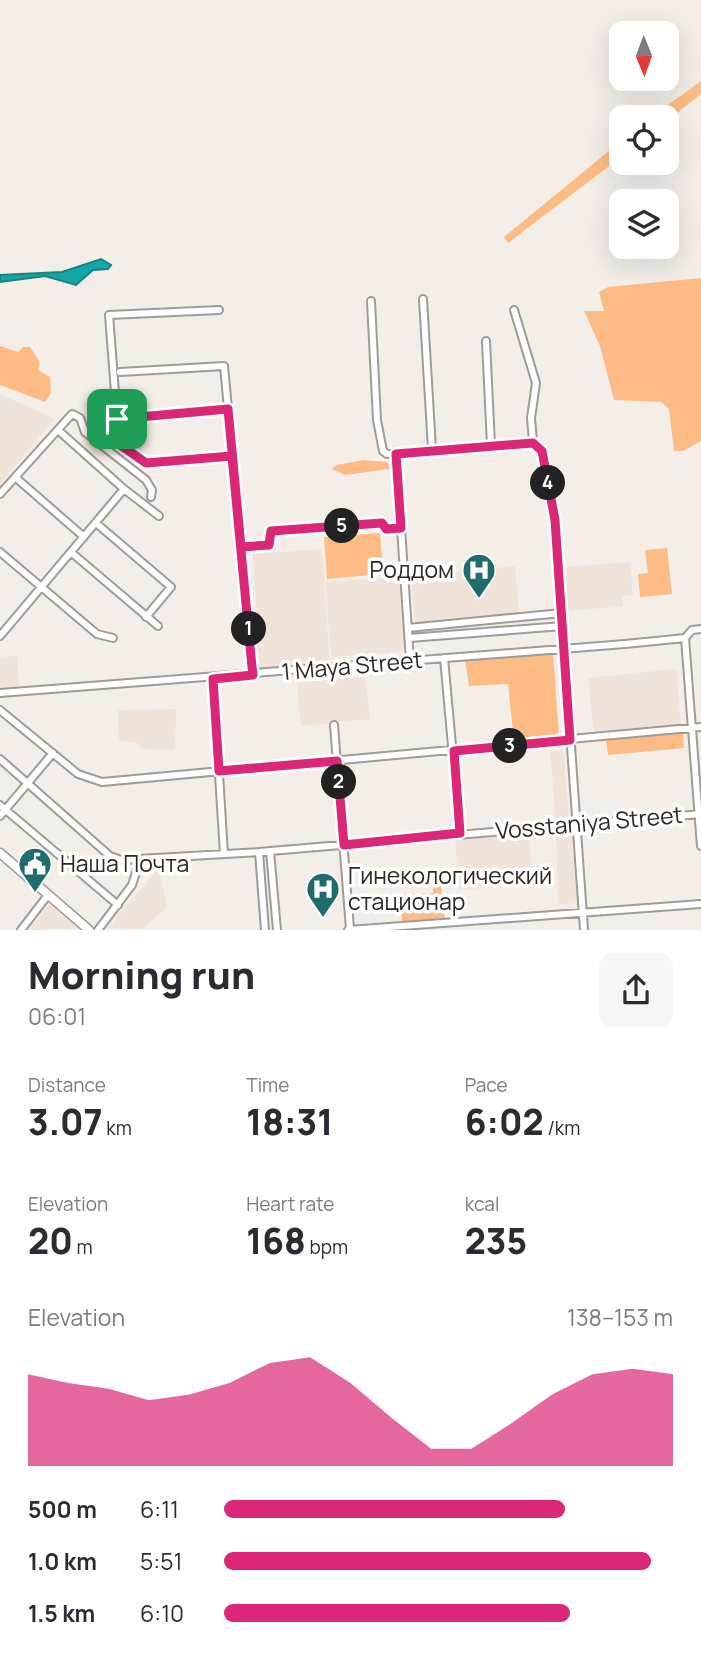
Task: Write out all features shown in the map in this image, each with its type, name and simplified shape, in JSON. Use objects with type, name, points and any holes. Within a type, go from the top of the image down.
[{"type":"main road","points":[[0,853],[89,929]]},
{"type":"street","points":[[422,299],[432,449]]},
{"type":"street","points":[[371,301],[380,442],[387,454],[533,443]]},
{"type":"street","points":[[219,310],[109,316],[119,444],[146,463],[232,456]]},
{"type":"street","points":[[514,310],[536,383],[531,418],[533,443],[542,451],[555,520],[584,929]]},
{"type":"street","points":[[486,341],[491,445]]},
{"type":"street","points":[[120,372],[224,366],[253,675]]},
{"type":"street","points":[[117,419],[228,409]]},
{"type":"street","points":[[0,494],[58,430],[66,417],[72,414],[80,418],[85,432],[146,480],[152,490],[151,497]]},
{"type":"street","points":[[58,430],[124,489],[159,516]]},
{"type":"street","points":[[396,454],[410,661]]},
{"type":"street","points":[[15,477],[84,537]]},
{"type":"street","points":[[1,633],[72,554],[124,489]]},
{"type":"street","points":[[96,523],[171,587],[146,617]]},
{"type":"street","points":[[241,547],[269,545],[271,531],[382,523],[386,529],[401,528]]},
{"type":"street","points":[[0,552],[97,634],[113,638]]},
{"type":"street","points":[[72,554],[158,626]]},
{"type":"street","points":[[408,628],[562,613]]},
{"type":"street","points":[[409,638],[563,626]]},
{"type":"street","name":"1 Maya Street","points":[[0,694],[213,679],[684,638],[692,630],[701,629]]},
{"type":"street","points":[[684,638],[701,846]]},
{"type":"street","points":[[444,658],[460,833]]},
{"type":"street","points":[[213,679],[224,854]]},
{"type":"street","points":[[0,710],[78,774],[102,782],[701,727]]},
{"type":"street","points":[[334,725],[349,929],[418,927],[701,904]]},
{"type":"street","points":[[52,753],[2,810],[118,905]]},
{"type":"street","points":[[0,759],[28,782]]},
{"type":"street","name":"Vosstaniya Street","points":[[28,782],[115,859],[140,860],[270,852],[460,833],[700,814]]},
{"type":"street","points":[[259,852],[265,929]]},
{"type":"street","points":[[270,852],[277,929]]},
{"type":"street","points":[[98,929],[132,885],[140,860]]},
{"type":"street","points":[[21,929],[48,895]]},
{"type":"shaded area","points":[[701,81],[701,94],[679,111],[679,105],[668,105]]},
{"type":"shaded area","points":[[609,151],[609,166],[508,243],[504,237]]},
{"type":"shaded area","points":[[701,278],[701,441],[683,451],[674,451],[669,409],[661,402],[614,400],[600,346],[584,311],[604,311],[599,292],[608,287]]},
{"type":"shaded area","points":[[0,346],[18,352],[23,347],[30,347],[40,362],[38,370],[50,377],[51,393],[45,402],[0,385]]},
{"type":"shaded area","points":[[0,394],[55,419],[0,484]]},
{"type":"shaded area","points":[[364,460],[388,462],[389,469],[345,475],[332,469],[336,465]]},
{"type":"shaded area","points":[[380,533],[383,574],[327,579],[324,537]]},
{"type":"shaded area","points":[[667,548],[672,594],[640,597],[638,574],[648,573],[645,550]]},
{"type":"shaded area","points":[[322,549],[330,668],[253,675],[248,622],[257,621],[253,554]]},
{"type":"shaded area","points":[[630,562],[633,595],[622,596],[623,606],[568,611],[565,567]]},
{"type":"shaded area","points":[[515,566],[519,613],[415,623],[411,576]]},
{"type":"shaded area","points":[[399,577],[405,651],[331,657],[325,582]]},
{"type":"shaded area","points":[[553,653],[559,736],[514,741],[508,684],[469,686],[465,660]]},
{"type":"shaded area","points":[[17,656],[19,687],[0,688],[0,657]]},
{"type":"shaded area","points":[[676,669],[681,725],[594,734],[588,678]]},
{"type":"shaded area","points":[[365,676],[370,719],[301,726],[297,683]]},
{"type":"shaded area","points":[[176,709],[175,750],[141,749],[138,743],[119,740],[118,710]]},
{"type":"shaded area","points":[[683,734],[684,748],[608,755],[606,740]]},
{"type":"shaded area","points":[[563,750],[569,819],[556,820],[550,751]]},
{"type":"shaded area","points":[[571,827],[577,903],[558,905],[556,828]]},
{"type":"shaded area","points":[[529,833],[533,884],[459,890],[455,839]]},
{"type":"shaded area","points":[[159,868],[167,907],[143,929],[108,928]]},
{"type":"shaded area","points":[[440,878],[445,920],[402,923],[400,895],[433,893],[433,879]]},
{"type":"shaded area","points":[[50,903],[83,929],[29,930]]},
{"type":"water","points":[[101,259],[111,265],[108,269],[93,270],[76,285],[45,276],[0,282],[0,275],[62,272]]},
{"type":"place","name":"Роддом","points":[[479,600]]},
{"type":"place","name":"Наша Почта","points":[[35,894]]},
{"type":"place","name":"Гинекологический стационар","points":[[323,919]]},
{"type":"route","points":[[228,409],[241,547],[269,545],[272,541],[271,531],[382,523],[386,529],[401,528],[396,454],[432,449],[533,443],[542,451],[555,520],[570,740],[454,751],[460,833],[344,845],[337,761],[219,771],[213,679],[253,675],[232,456],[146,463],[119,444],[117,419],[228,409]]}]
